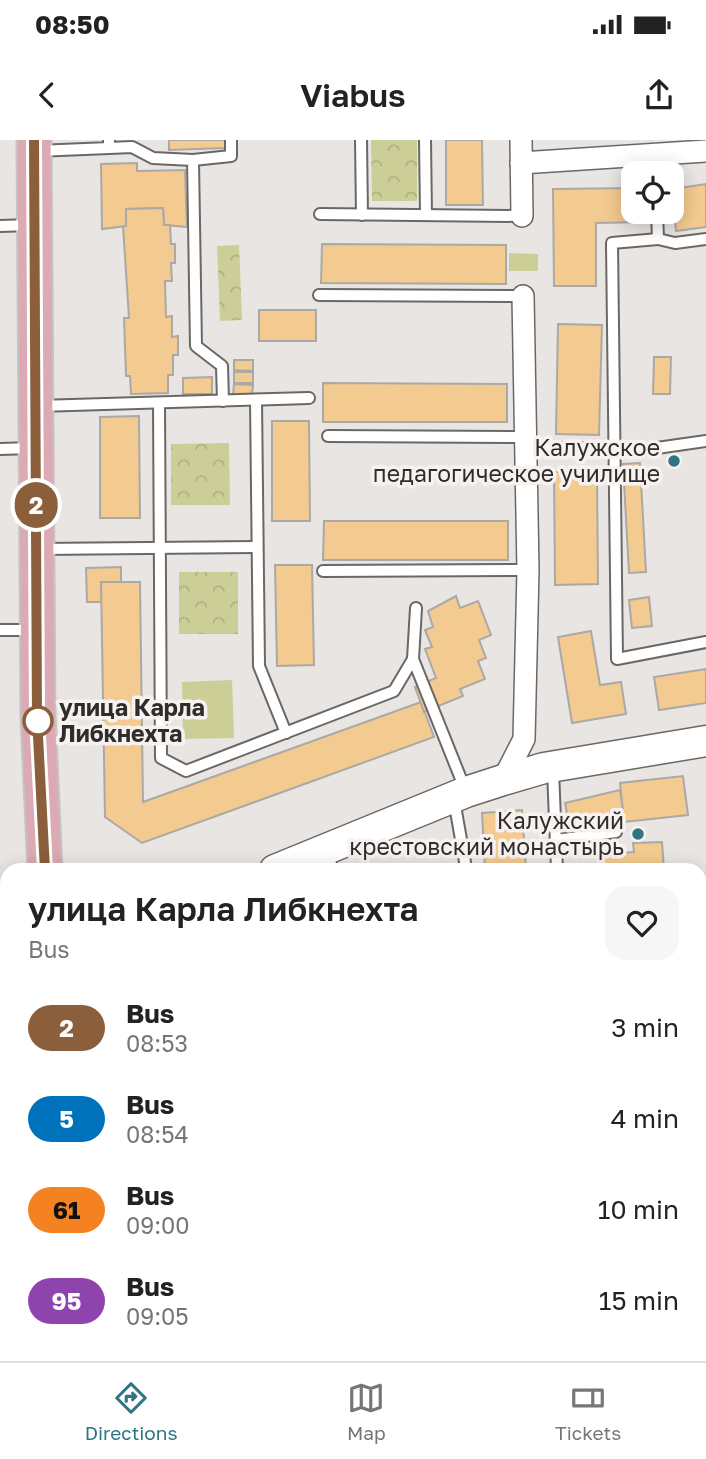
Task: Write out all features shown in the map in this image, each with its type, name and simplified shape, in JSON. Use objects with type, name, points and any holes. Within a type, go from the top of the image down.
[{"type":"main road","points":[[34,145],[37,630],[45,863]]},
{"type":"street","points":[[521,140],[522,216]]},
{"type":"street","points":[[521,163],[647,157],[706,151]]},
{"type":"street","points":[[503,780],[524,739],[528,570],[523,296]]},
{"type":"street","points":[[309,863],[329,859],[459,795],[503,780],[553,767],[706,741]]},
{"type":"lane","points":[[34,145],[109,144],[132,147],[153,158],[193,160],[231,156],[231,140]]},
{"type":"lane","points":[[361,140],[362,215]]},
{"type":"lane","points":[[425,140],[426,215]]},
{"type":"lane","points":[[193,160],[196,346],[222,366],[223,401]]},
{"type":"lane","points":[[320,214],[522,216]]},
{"type":"lane","points":[[657,224],[657,239]]},
{"type":"lane","points":[[0,226],[34,225]]},
{"type":"lane","points":[[706,239],[675,243],[657,239],[612,243],[617,659],[706,642]]},
{"type":"lane","points":[[319,295],[523,296]]},
{"type":"lane","points":[[36,406],[309,398]]},
{"type":"lane","points":[[256,400],[259,666],[286,733]]},
{"type":"lane","points":[[159,403],[161,758],[186,771],[394,691],[413,659]]},
{"type":"lane","points":[[328,436],[526,442],[643,450],[706,442]]},
{"type":"lane","points":[[0,449],[36,447]]},
{"type":"lane","points":[[36,549],[257,547]]},
{"type":"lane","points":[[323,571],[528,570]]},
{"type":"lane","points":[[416,608],[413,659],[459,795],[465,862]]},
{"type":"lane","points":[[0,630],[37,630]]},
{"type":"lane","points":[[553,767],[557,863]]},
{"type":"lane","points":[[556,840],[616,832]]},
{"type":"green space","points":[[371,140],[417,140],[417,201],[372,201]]},
{"type":"green space","points":[[239,245],[242,320],[220,321],[217,246]]},
{"type":"green space","points":[[509,253],[538,254],[538,271],[509,271]]},
{"type":"green space","points":[[229,443],[230,505],[171,505],[171,444]]},
{"type":"green space","points":[[179,572],[238,572],[238,634],[179,634]]},
{"type":"green space","points":[[232,680],[234,738],[183,739],[182,682]]},
{"type":"building","points":[[169,140],[225,140],[226,148],[169,150]]},
{"type":"building","points":[[446,140],[482,140],[483,205],[446,205]]},
{"type":"building","points":[[137,163],[137,171],[185,170],[187,227],[164,225],[163,208],[126,209],[126,226],[102,229],[101,164]]},
{"type":"building","points":[[706,184],[706,227],[676,231],[675,224],[684,224],[684,187]]},
{"type":"building","points":[[621,188],[621,223],[596,223],[596,286],[554,286],[553,189]]},
{"type":"building","points":[[163,208],[164,225],[170,225],[171,244],[175,244],[175,263],[171,263],[172,281],[165,281],[166,317],[172,316],[172,337],[178,336],[178,355],[173,355],[173,375],[168,375],[168,393],[131,394],[130,376],[126,376],[124,318],[129,318],[123,226],[126,226],[126,209]]},
{"type":"building","points":[[322,244],[506,245],[506,284],[321,283]]},
{"type":"building","points":[[259,310],[316,310],[316,341],[259,341]]},
{"type":"building","points":[[558,324],[602,325],[599,435],[556,434]]},
{"type":"building","points":[[654,357],[671,357],[670,394],[653,394]]},
{"type":"building","points":[[234,360],[253,360],[253,371],[234,370]]},
{"type":"building","points":[[234,372],[253,372],[253,383],[234,383]]},
{"type":"building","points":[[212,377],[212,394],[183,394],[183,378]]},
{"type":"building","points":[[323,383],[507,384],[507,422],[323,422]]},
{"type":"building","points":[[234,384],[253,385],[252,395],[233,395]]},
{"type":"building","points":[[139,416],[140,518],[100,518],[100,417]]},
{"type":"building","points":[[272,421],[309,421],[310,521],[272,521]]},
{"type":"building","points":[[640,463],[646,572],[629,573],[623,464]]},
{"type":"building","points":[[554,472],[597,472],[598,584],[555,585]]},
{"type":"building","points":[[324,521],[508,521],[508,560],[323,560]]},
{"type":"building","points":[[275,565],[312,565],[314,665],[277,666]]},
{"type":"building","points":[[121,567],[121,582],[101,582],[102,602],[87,602],[86,568]]},
{"type":"building","points":[[101,582],[140,582],[143,802],[421,702],[434,737],[142,843],[105,817]]},
{"type":"building","points":[[456,596],[460,608],[478,601],[491,635],[479,640],[486,658],[478,661],[485,679],[460,689],[463,696],[424,712],[415,687],[436,678],[425,649],[432,647],[425,630],[433,627],[428,611]]},
{"type":"building","points":[[649,597],[652,626],[632,628],[629,600]]},
{"type":"building","points":[[591,631],[600,685],[621,682],[626,714],[572,723],[558,637]]},
{"type":"building","points":[[706,669],[706,703],[659,710],[654,677]]},
{"type":"building","points":[[683,776],[688,815],[624,822],[620,783]]},
{"type":"building","points":[[620,790],[624,818],[570,830],[565,803]]},
{"type":"building","points":[[522,810],[526,863],[485,863],[482,813]]},
{"type":"building","points":[[662,842],[664,863],[599,863],[598,854],[634,852],[633,843]]},
{"type":"bus line","name":"2","points":[[34,140],[37,717],[45,863]]},
{"type":"place","name":"Калужское педагогическое училище","points":[[674,461]]},
{"type":"place","name":"улица Карла Либкнехта","points":[[38,721]]},
{"type":"place","name":"Калужский крестовский монастырь","points":[[638,834]]}]
